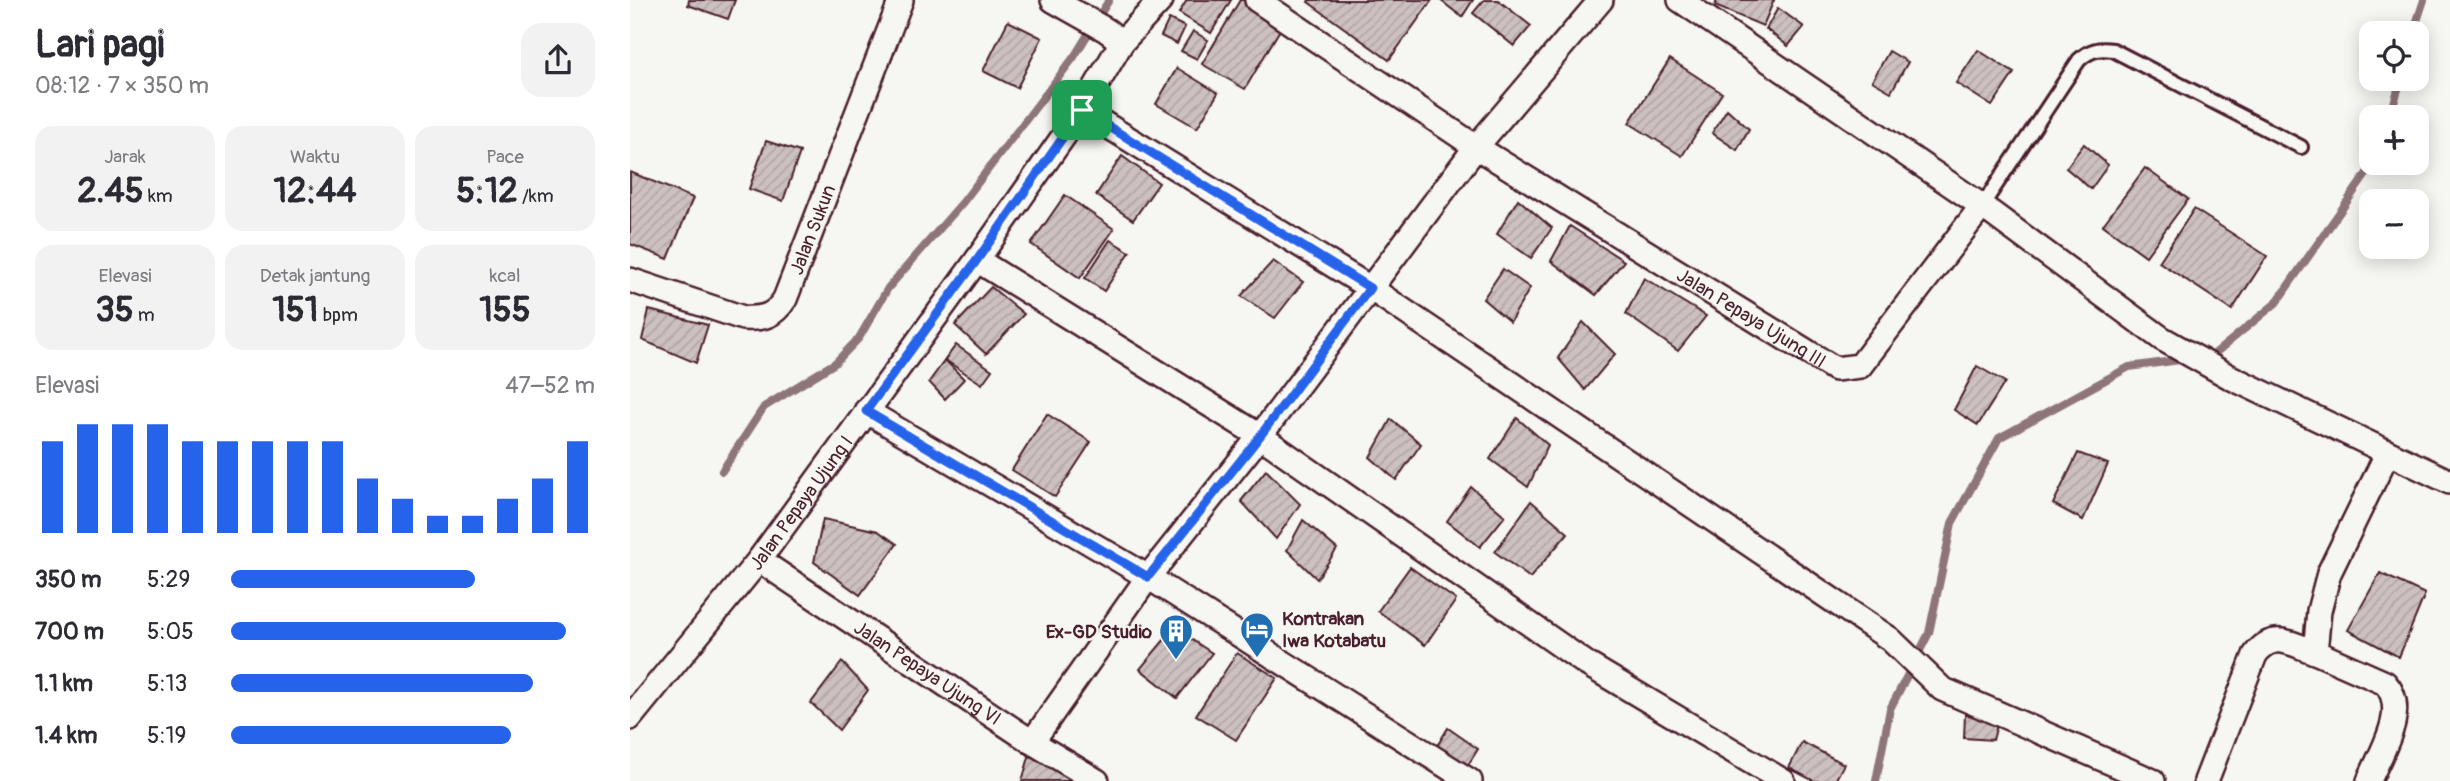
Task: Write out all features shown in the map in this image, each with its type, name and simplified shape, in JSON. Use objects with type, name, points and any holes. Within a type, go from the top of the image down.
[{"type":"street","name":"Jalan Sukun","points":[[630,280],[743,318],[761,319],[776,312],[785,299],[901,0]]},
{"type":"street","points":[[1053,0],[1114,36]]},
{"type":"street","name":"Jalan Pepaya Ujung I","points":[[630,718],[759,560],[977,260],[1082,110],[1114,36],[1161,0]]},
{"type":"street","name":"Jalan Pepaya Ujung III","points":[[1256,0],[1476,147],[1835,369],[1860,366],[1982,206]]},
{"type":"street","points":[[1032,741],[1148,577],[1260,436],[1476,147],[1601,0]]},
{"type":"street","points":[[1680,0],[1982,206],[2161,338],[2230,377],[2450,482]]},
{"type":"street","points":[[1082,110],[1370,288],[1890,639],[1942,689],[2153,781]]},
{"type":"street","points":[[977,260],[1260,436],[1587,664],[1783,781]]},
{"type":"street","points":[[866,411],[1148,577],[1470,781]]},
{"type":"street","points":[[2315,652],[2319,611],[2329,573],[2387,454]]},
{"type":"street","name":"Jalan Pepaya Ujung VI","points":[[759,560],[1097,781]]},
{"type":"street","points":[[2206,781],[2256,655],[2269,640],[2279,640],[2315,652],[2385,683],[2391,691],[2395,708],[2394,720],[2369,781]]},
{"type":"lane","points":[[1982,206],[2079,60],[2088,52],[2100,48],[2113,50],[2301,147]]},
{"type":"building","points":[[689,0],[735,0],[728,19],[688,5]]},
{"type":"building","points":[[1187,0],[1231,0],[1211,33],[1179,13]]},
{"type":"building","points":[[1240,0],[1249,0],[1285,21],[1245,89],[1202,64]]},
{"type":"building","points":[[1432,0],[1389,60],[1308,2]]},
{"type":"building","points":[[1440,0],[1473,0],[1462,17]]},
{"type":"building","points":[[1484,0],[1498,0],[1531,26],[1514,46],[1473,13]]},
{"type":"building","points":[[1717,0],[1774,0],[1763,26],[1715,6]]},
{"type":"building","points":[[1778,8],[1804,27],[1788,46],[1766,29]]},
{"type":"building","points":[[1169,19],[1185,27],[1177,44],[1161,36]]},
{"type":"building","points":[[1008,21],[1042,38],[1017,88],[983,71]]},
{"type":"building","points":[[1193,31],[1208,40],[1197,59],[1181,51]]},
{"type":"building","points":[[1978,50],[2014,73],[1992,106],[1956,83]]},
{"type":"building","points":[[1889,51],[1908,62],[1891,92],[1872,81]]},
{"type":"building","points":[[1670,59],[1722,93],[1682,156],[1629,123]]},
{"type":"building","points":[[1177,68],[1218,93],[1197,128],[1156,104]]},
{"type":"building","points":[[1727,109],[1749,129],[1737,150],[1712,133]]},
{"type":"building","points":[[766,141],[800,152],[783,201],[749,189]]},
{"type":"building","points":[[2084,144],[2108,165],[2091,189],[2066,168]]},
{"type":"building","points":[[1122,156],[1159,183],[1133,220],[1096,195]]},
{"type":"building","points":[[2145,168],[2188,199],[2146,256],[2103,225]]},
{"type":"building","points":[[630,172],[693,198],[668,259],[630,244]]},
{"type":"building","points":[[1065,195],[1114,229],[1080,278],[1031,244]]},
{"type":"building","points":[[1518,199],[1552,228],[1531,258],[1497,234]]},
{"type":"building","points":[[2194,209],[2267,256],[2232,310],[2159,262]]},
{"type":"building","points":[[1570,226],[1624,261],[1596,295],[1551,261]]},
{"type":"building","points":[[1110,240],[1130,252],[1104,291],[1085,278]]},
{"type":"building","points":[[1273,261],[1303,282],[1275,318],[1241,296]]},
{"type":"building","points":[[1503,269],[1530,288],[1510,322],[1483,299]]},
{"type":"building","points":[[1644,278],[1706,316],[1678,351],[1626,314]]},
{"type":"building","points":[[991,287],[1024,314],[986,354],[955,325]]},
{"type":"building","points":[[649,310],[708,325],[696,363],[642,340]]},
{"type":"building","points":[[1583,322],[1615,354],[1585,390],[1558,358]]},
{"type":"building","points":[[956,345],[992,370],[982,384],[945,360]]},
{"type":"building","points":[[945,360],[964,379],[945,399],[929,382]]},
{"type":"building","points":[[1977,366],[2005,382],[1978,425],[1954,410]]},
{"type":"building","points":[[1047,414],[1091,442],[1055,497],[1012,470]]},
{"type":"building","points":[[1517,418],[1548,445],[1528,487],[1490,459]]},
{"type":"building","points":[[1391,419],[1421,444],[1396,480],[1370,457]]},
{"type":"building","points":[[2078,453],[2108,464],[2083,520],[2053,504]]},
{"type":"building","points":[[1266,470],[1300,504],[1276,539],[1241,501]]},
{"type":"building","points":[[1471,487],[1505,516],[1480,547],[1447,521]]},
{"type":"building","points":[[1531,501],[1568,533],[1530,578],[1495,552]]},
{"type":"building","points":[[823,519],[878,531],[897,544],[860,595],[814,562]]},
{"type":"building","points":[[1303,520],[1337,549],[1317,579],[1287,550]]},
{"type":"building","points":[[1410,567],[1456,600],[1425,645],[1378,611]]},
{"type":"building","points":[[2380,573],[2425,594],[2399,657],[2348,630]]},
{"type":"building","name":"Ex-GD Studio","points":[[1174,628],[1212,653],[1177,698],[1140,669]]},
{"type":"building","name":"Kontrakan Iwa Kotabatu","points":[[1237,653],[1277,678],[1236,740],[1196,715]]},
{"type":"building","points":[[842,662],[868,690],[839,730],[811,703]]},
{"type":"building","points":[[1965,715],[1999,717],[1993,740],[1964,738]]},
{"type":"building","points":[[1448,728],[1478,749],[1463,773],[1434,751]]},
{"type":"building","points":[[1802,742],[1844,764],[1835,781],[1814,781],[1789,768]]},
{"type":"building","points":[[1032,747],[1080,781],[1022,781]]},
{"type":"waterway","points":[[722,471],[764,407],[835,363],[859,338],[888,288],[963,202],[1074,57],[1109,0]]},
{"type":"waterway","points":[[2417,21],[2424,0]]},
{"type":"waterway","points":[[2393,105],[2398,91]]},
{"type":"waterway","points":[[2203,357],[2213,355],[2276,303],[2366,175]]},
{"type":"waterway","points":[[1876,781],[1890,709],[1929,633],[1952,523],[1999,438],[2129,367],[2187,359]]},
{"type":"place","name":"Kontrakan Iwa Kotabatu","points":[[1257,659]]},
{"type":"place","name":"Ex-GD Studio","points":[[1176,661]]},
{"type":"route","points":[[1082,110],[1370,288],[1260,436],[1148,577],[866,411],[977,260],[1082,110]]}]
